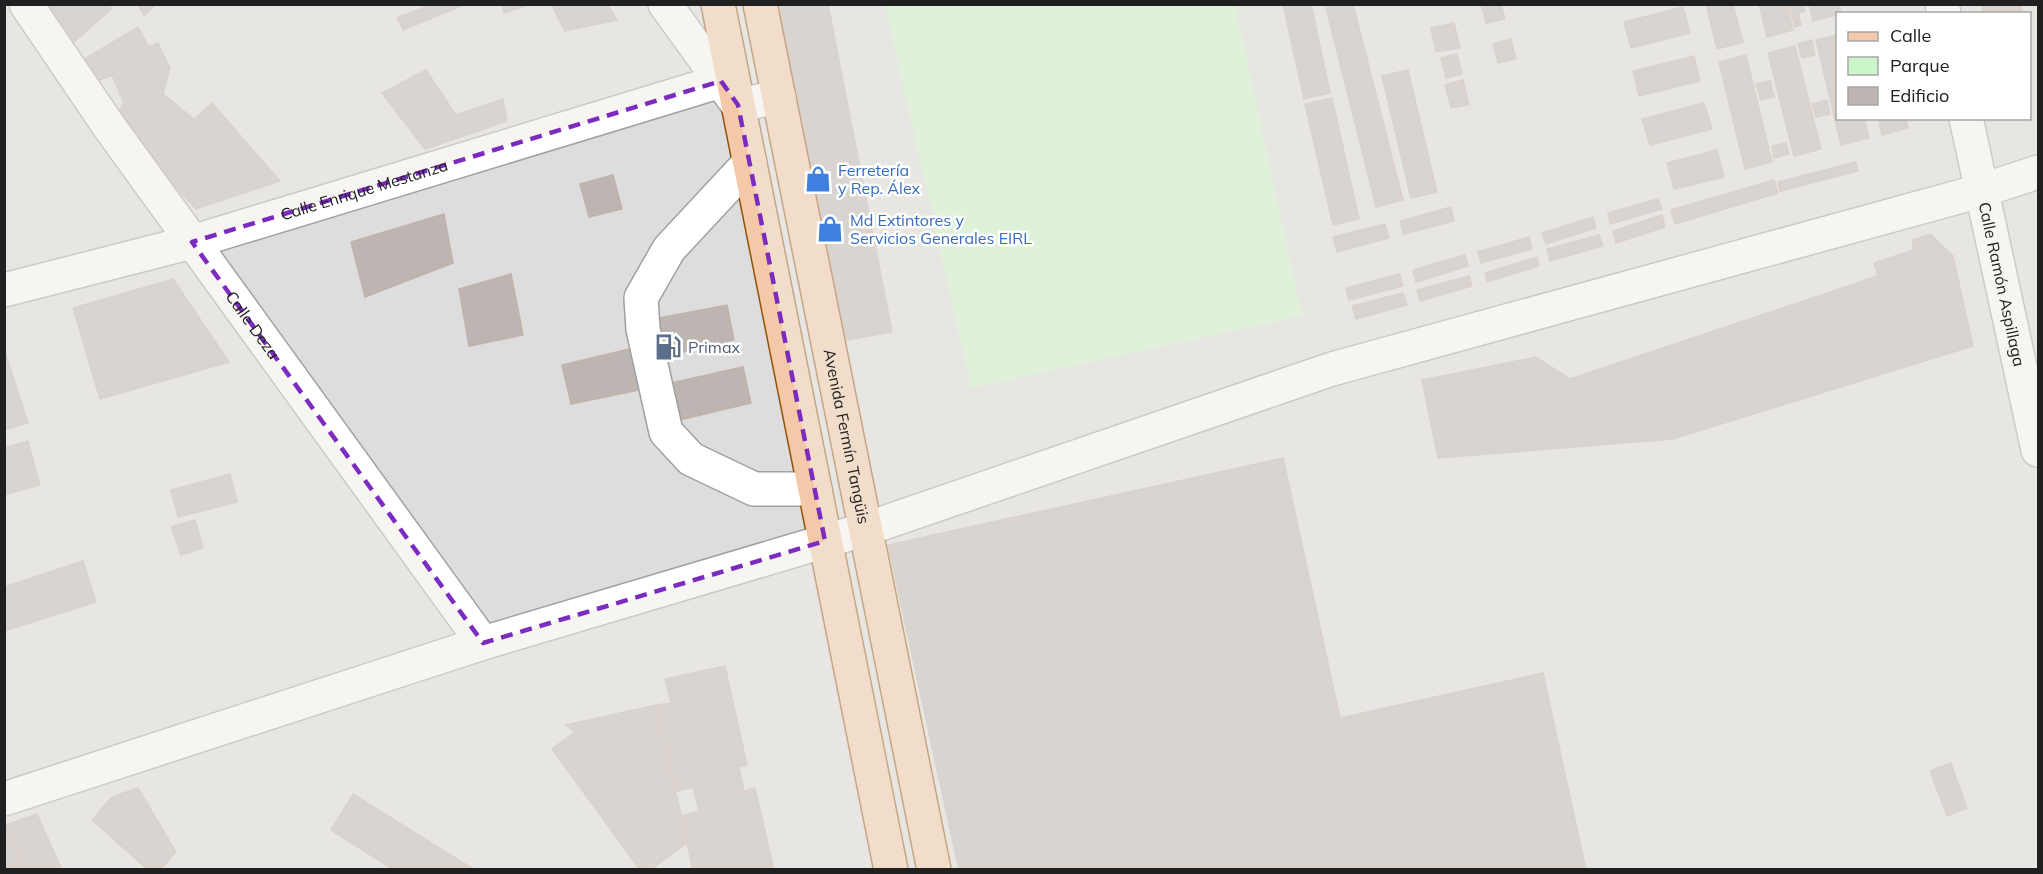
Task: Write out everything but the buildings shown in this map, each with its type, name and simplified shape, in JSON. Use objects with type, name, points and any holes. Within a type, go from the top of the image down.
[{"type":"main road","points":[[718,4],[729,93],[750,162],[891,870]]},
{"type":"main road","name":"Avenida Fermín Tangüis","points":[[760,4],[934,870]]},
{"type":"street","name":"Calle Deza","points":[[26,4],[108,125],[483,643]]},
{"type":"street","points":[[665,4],[729,93]]},
{"type":"street","name":"Calle Enrique Mestanza","points":[[4,290],[192,242],[729,93],[778,97]]},
{"type":"street","name":"Calle Ramón Aspillaga","points":[[1966,120],[2038,450]]},
{"type":"street","points":[[750,162],[669,249],[641,298],[643,329],[666,432],[691,459],[754,489],[815,489]]},
{"type":"street","points":[[4,800],[483,643],[866,529],[1332,369],[1980,191],[2038,172]]},
{"type":"highlighted area","points":[[721,81],[738,105],[825,541],[483,643],[192,242]]},
{"type":"shaded area","points":[[5,5],[2038,5],[2038,869],[5,869]]},
{"type":"green space","points":[[885,5],[1235,5],[1302,316],[971,388]]},
{"type":"place","name":"Ferretería y Rep. Álex","points":[[818,179]]},
{"type":"place","name":"Md Extintores y Servicios Generales EIRL","points":[[830,229]]},
{"type":"place","name":"Primax","points":[[668,347]]}]
